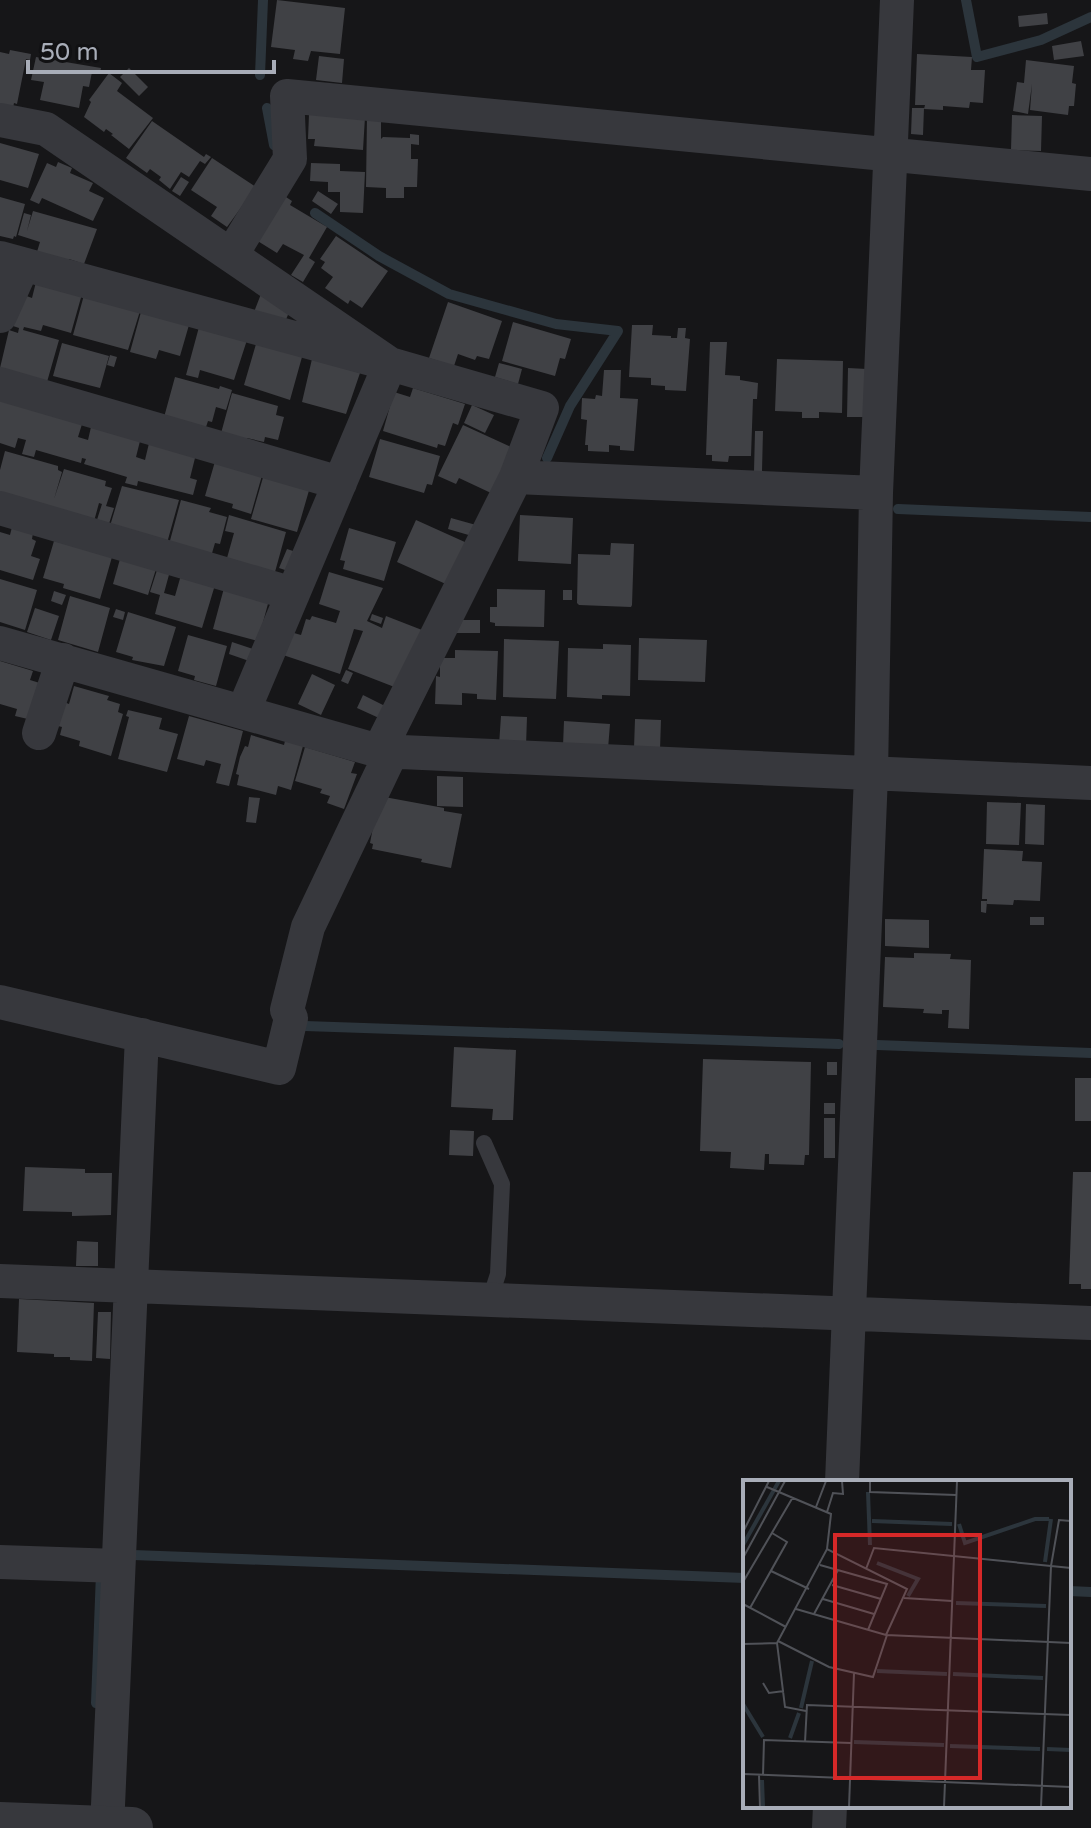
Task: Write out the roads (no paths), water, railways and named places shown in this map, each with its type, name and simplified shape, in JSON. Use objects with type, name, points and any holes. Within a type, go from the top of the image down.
[{"type":"street","points":[[842,1480],[871,775],[876,493],[897,0]]},
{"type":"street","points":[[232,254],[290,159],[287,96],[891,152],[1091,174]]},
{"type":"street","points":[[0,120],[46,129],[390,364]]},
{"type":"street","points":[[0,316],[12,262],[542,408],[516,477],[386,751],[308,927],[287,1010],[291,1018],[279,1068],[0,1002]]},
{"type":"street","points":[[243,712],[390,364]]},
{"type":"street","points":[[0,384],[340,483]]},
{"type":"street","points":[[516,477],[876,493]]},
{"type":"street","points":[[0,508],[293,594]]},
{"type":"street","points":[[0,643],[386,751],[1091,783]]},
{"type":"street","points":[[39,733],[63,660]]},
{"type":"street","points":[[107,1828],[142,1035]]},
{"type":"street","points":[[0,1281],[1091,1323]]},
{"type":"street","points":[[0,1562],[118,1566]]},
{"type":"street","points":[[829,1828],[830,1808]]},
{"type":"street","points":[[0,1823],[132,1828]]},
{"type":"lane","points":[[484,1143],[502,1184],[498,1274],[490,1299]]},
{"type":"waterway","points":[[260,75],[263,0]]},
{"type":"waterway","points":[[966,0],[977,57],[1041,40],[1091,17]]},
{"type":"waterway","points":[[267,108],[274,145]]},
{"type":"waterway","points":[[315,213],[379,256],[449,294],[556,324],[618,331],[570,406],[547,458]]},
{"type":"waterway","points":[[898,509],[1091,517]]},
{"type":"waterway","points":[[305,1026],[839,1044]]},
{"type":"waterway","points":[[877,1045],[1091,1053]]},
{"type":"waterway","points":[[133,1555],[743,1578]]},
{"type":"waterway","points":[[96,1703],[101,1573]]},
{"type":"waterway","points":[[1071,1591],[1091,1592]]}]
